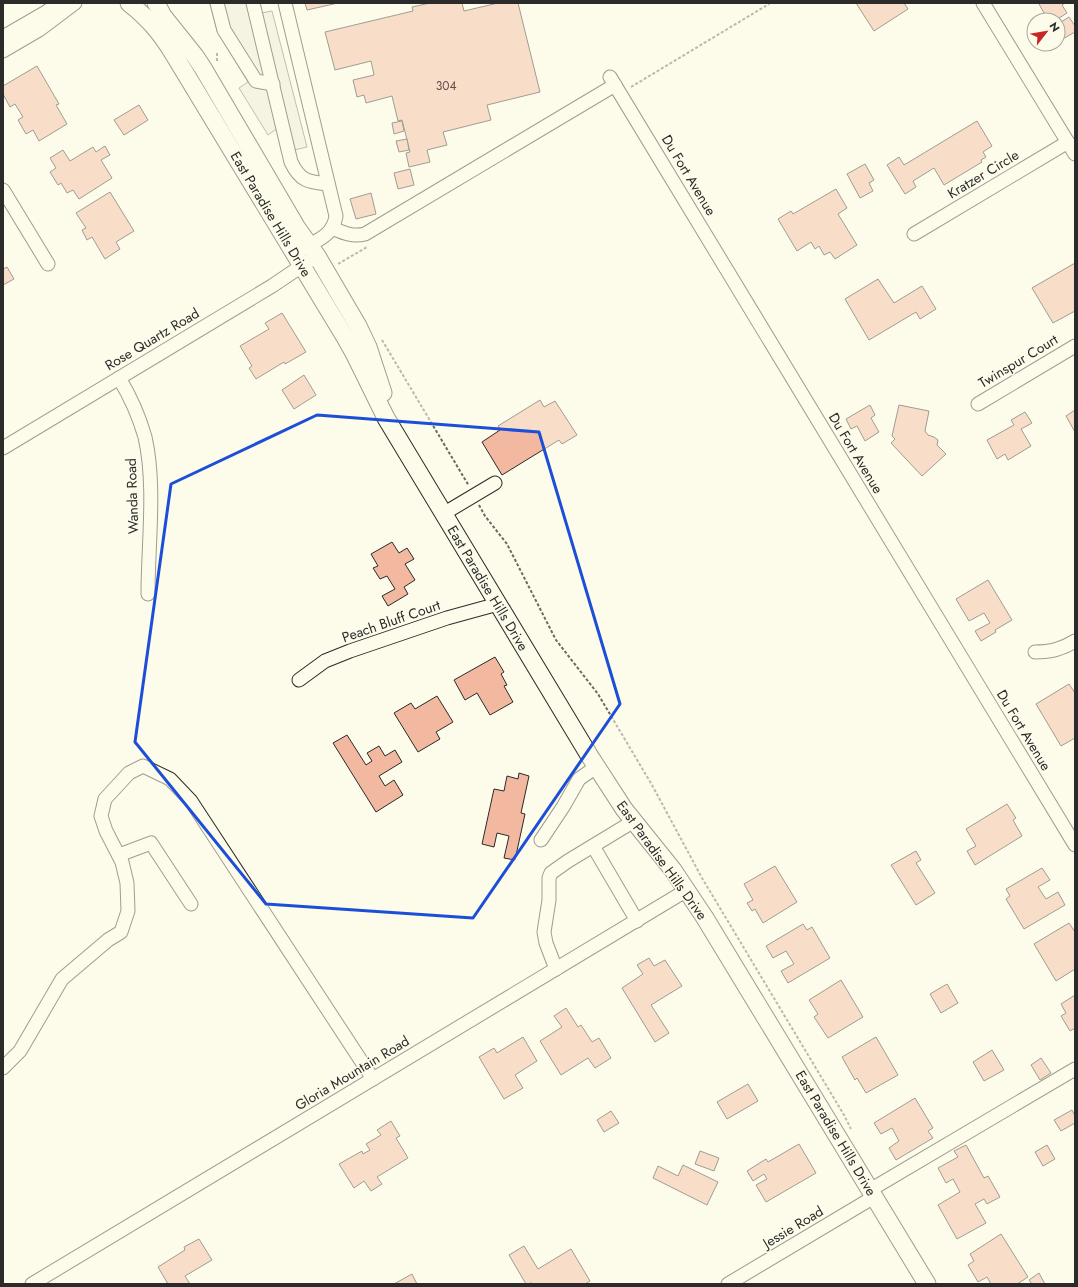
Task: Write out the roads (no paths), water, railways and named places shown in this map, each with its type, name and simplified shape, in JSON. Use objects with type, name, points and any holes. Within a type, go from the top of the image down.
[{"type":"main road","name":"East Paradise Hills Drive","points":[[129,3],[150,21],[163,37],[354,353],[397,437],[596,767],[615,796],[688,890],[927,1284]]},
{"type":"main road","name":"East Paradise Hills Drive","points":[[156,3],[163,16],[203,68],[364,338],[397,437]]},
{"type":"street","points":[[3,37],[59,3]]},
{"type":"street","points":[[3,51],[39,30],[76,3]]},
{"type":"street","points":[[217,3],[224,30],[256,81],[273,84]]},
{"type":"street","points":[[253,3],[291,162],[303,179],[328,184]]},
{"type":"street","points":[[285,3],[336,216],[332,228]]},
{"type":"street","points":[[983,3],[1075,154]]},
{"type":"street","name":"Du Fort Avenue","points":[[332,228],[348,235],[356,236],[365,234],[613,81],[1075,845]]},
{"type":"street","name":"Kratzer Circle","points":[[914,234],[1068,142]]},
{"type":"street","points":[[3,190],[48,264]]},
{"type":"street","name":"Rose Quartz Road","points":[[3,448],[272,286],[298,260],[313,251],[332,228]]},
{"type":"street","name":"Twinspur Court","points":[[978,404],[1075,346]]},
{"type":"street","name":"Wanda Road","points":[[119,378],[134,406],[145,437],[148,458],[150,479],[148,594]]},
{"type":"street","points":[[443,514],[495,483]]},
{"type":"street","name":"Peach Bluff Court","points":[[299,680],[325,661],[344,653],[448,618],[498,604]]},
{"type":"street","points":[[1035,652],[1049,652],[1062,648],[1075,641]]},
{"type":"street","points":[[3,1068],[20,1051],[62,979],[108,940],[121,932],[128,911],[127,883],[122,862],[106,831],[101,816],[105,799],[129,773],[143,766],[170,779],[191,801],[373,1079]]},
{"type":"street","points":[[541,840],[563,807],[579,779],[596,767]]},
{"type":"street","points":[[556,969],[546,943],[544,932],[549,900],[549,878],[554,870],[634,821]]},
{"type":"street","points":[[119,856],[151,843],[191,904]]},
{"type":"street","points":[[593,846],[637,921]]},
{"type":"street","name":"Gloria Mountain Road","points":[[32,1284],[688,890]]},
{"type":"street","name":"Jessie Road","points":[[728,1284],[1075,1069]]}]
